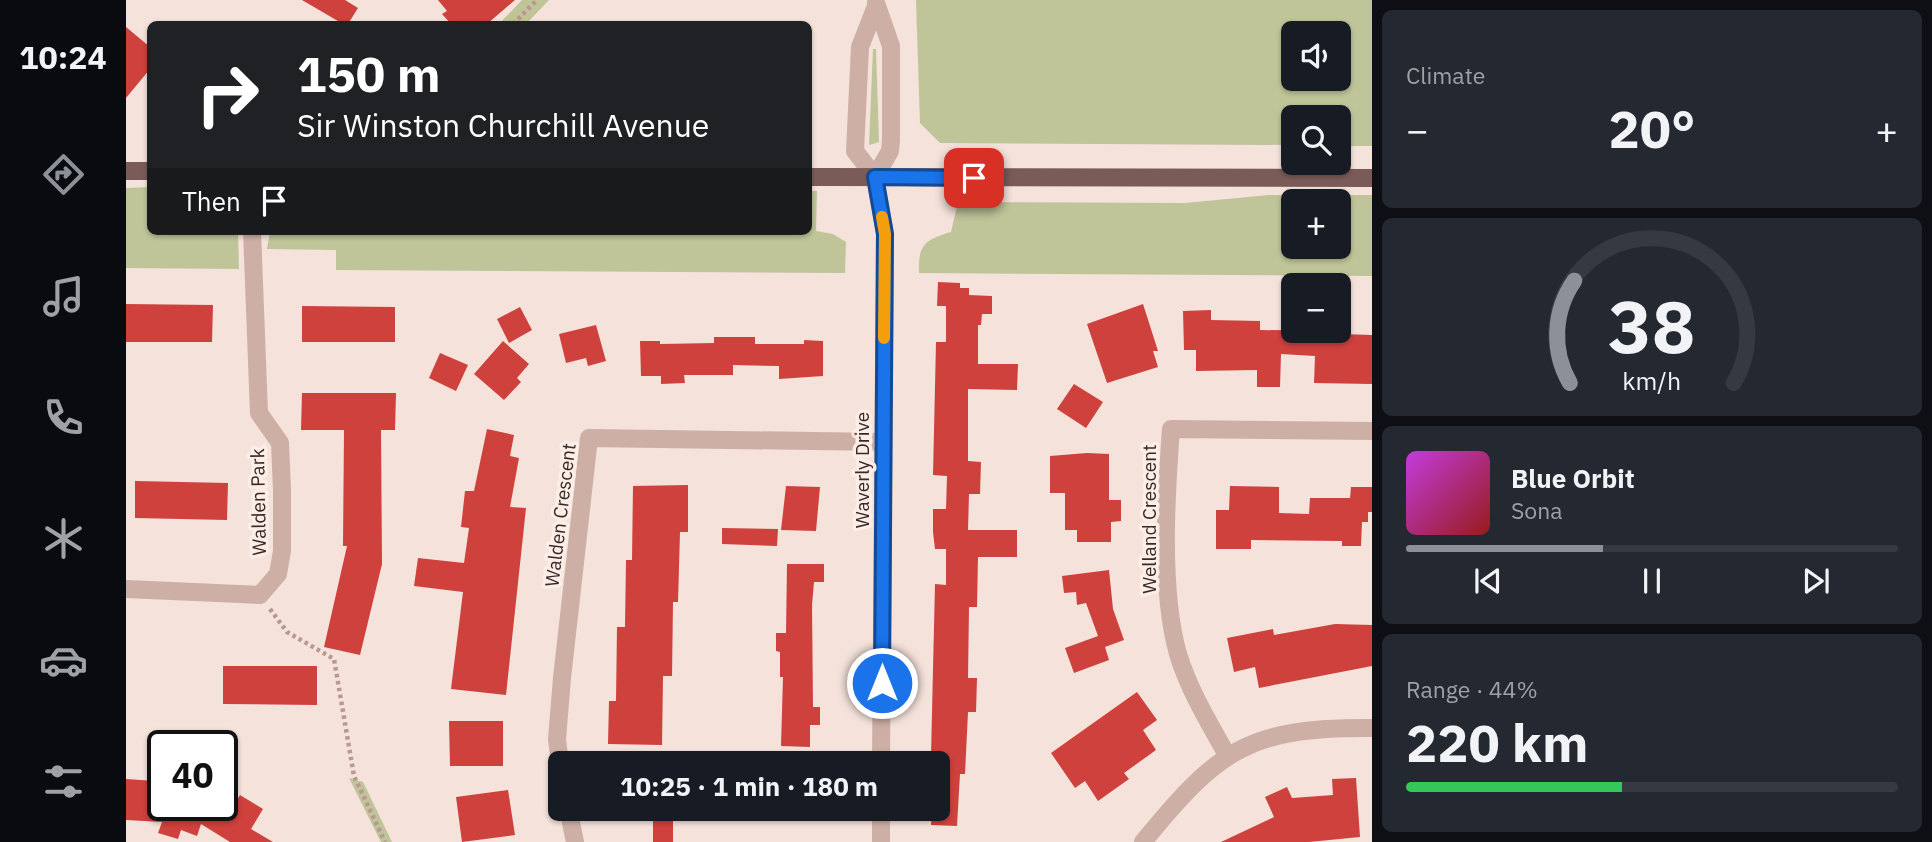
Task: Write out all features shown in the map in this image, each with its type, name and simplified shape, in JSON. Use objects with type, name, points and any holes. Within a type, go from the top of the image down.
[{"type":"main road","points":[[126,171],[147,171]]},
{"type":"main road","points":[[812,177],[1372,178]]},
{"type":"street","points":[[876,3],[891,46],[891,140],[890,151],[875,177],[855,151],[860,47],[876,3]]},
{"type":"street","name":"Waverly Drive","points":[[875,177],[885,234],[881,751]]},
{"type":"street","name":"Walden Park","points":[[252,235],[259,413],[280,443],[282,490],[282,551],[278,574],[260,595]]},
{"type":"street","name":"Welland Crescent","points":[[1227,755],[1195,698],[1178,654],[1171,616],[1168,472],[1171,429],[1372,431]]},
{"type":"street","name":"Walden Crescent","points":[[558,751],[562,678],[589,438],[883,442]]},
{"type":"street","points":[[126,589],[260,595]]},
{"type":"street","points":[[1143,842],[1190,785],[1227,755],[1247,745],[1290,733],[1372,727]]},
{"type":"street","points":[[571,821],[575,842]]},
{"type":"street","points":[[881,821],[881,842]]},
{"type":"path","points":[[516,21],[537,0]]},
{"type":"path","points":[[260,595],[287,632],[334,659],[354,776],[385,842]]},
{"type":"green space","points":[[522,0],[549,0],[529,21],[502,21]]},
{"type":"green space","points":[[916,0],[1372,0],[1372,146],[1351,146],[1351,105],[1281,105],[1281,145],[940,143],[920,123]]},
{"type":"green space","points":[[873,49],[876,49],[879,142],[869,145]]},
{"type":"green space","points":[[147,187],[147,235],[238,235],[239,269],[126,268],[126,188]]},
{"type":"green space","points":[[812,191],[817,191],[816,231],[833,234],[846,242],[845,273],[336,270],[336,250],[267,249],[269,235],[812,235]]},
{"type":"green space","points":[[1281,195],[1281,259],[1351,259],[1351,195],[1372,195],[1372,276],[1351,276],[1351,273],[1281,273],[1281,275],[919,273],[922,249],[929,241],[951,232],[958,202],[1185,203]]},
{"type":"green space","points":[[349,778],[363,782],[392,842],[381,842]]},
{"type":"building","points":[[302,0],[345,0],[358,8],[350,21],[338,21]]},
{"type":"building","points":[[438,0],[515,0],[490,21],[448,21],[442,14],[447,11]]},
{"type":"building","points":[[126,27],[147,44],[147,73],[126,98]]},
{"type":"building","points":[[938,282],[960,283],[960,288],[969,288],[969,295],[992,296],[992,314],[982,314],[981,325],[978,325],[978,364],[1018,364],[1017,390],[968,389],[968,461],[981,462],[980,494],[969,494],[968,530],[1017,530],[1017,557],[978,557],[977,607],[969,607],[968,678],[977,678],[976,712],[968,712],[965,774],[960,774],[957,826],[931,825],[931,821],[950,821],[950,751],[931,751],[935,584],[946,585],[946,549],[935,549],[933,532],[933,509],[946,509],[947,476],[933,475],[936,342],[946,342],[946,306],[937,306]]},
{"type":"building","points":[[126,304],[213,305],[212,342],[126,342]]},
{"type":"building","points":[[1143,304],[1158,351],[1153,351],[1158,367],[1107,383],[1087,324]]},
{"type":"building","points":[[302,306],[395,307],[395,342],[302,342]]},
{"type":"building","points":[[520,307],[532,330],[509,343],[497,319]]},
{"type":"building","points":[[1211,310],[1211,320],[1260,321],[1260,330],[1281,330],[1281,343],[1351,343],[1351,334],[1372,335],[1372,384],[1314,383],[1315,356],[1281,354],[1280,387],[1257,387],[1257,370],[1196,371],[1196,350],[1184,350],[1183,311]]},
{"type":"building","points":[[596,325],[606,361],[588,366],[586,358],[566,363],[559,334]]},
{"type":"building","points":[[714,337],[755,337],[755,344],[804,344],[804,340],[823,341],[823,376],[779,379],[779,366],[733,365],[733,375],[684,375],[685,383],[661,384],[661,376],[641,376],[640,341],[660,341],[660,344],[714,343]]},
{"type":"building","points":[[503,341],[529,364],[517,378],[521,382],[504,400],[474,374]]},
{"type":"building","points":[[440,353],[468,365],[456,391],[429,378]]},
{"type":"building","points":[[1074,384],[1103,402],[1086,428],[1057,409]]},
{"type":"building","points":[[302,393],[396,393],[395,430],[381,430],[382,564],[360,655],[324,647],[347,546],[343,546],[344,430],[301,430]]},
{"type":"building","points":[[487,429],[514,435],[510,456],[519,458],[510,507],[526,508],[506,695],[451,689],[463,592],[414,586],[418,558],[464,563],[469,528],[461,527],[465,491],[474,491]]},
{"type":"building","points":[[1109,454],[1109,500],[1121,500],[1121,521],[1111,522],[1111,542],[1077,542],[1077,530],[1065,530],[1065,493],[1050,493],[1050,456]]},
{"type":"building","points":[[135,481],[228,483],[227,520],[135,518]]},
{"type":"building","points":[[688,485],[688,532],[680,532],[678,602],[673,602],[672,676],[663,676],[662,745],[608,744],[609,701],[616,701],[617,627],[625,627],[626,560],[632,560],[633,486]]},
{"type":"building","points":[[786,486],[820,487],[816,531],[781,530]]},
{"type":"building","points":[[1230,486],[1279,487],[1279,513],[1309,514],[1310,498],[1350,498],[1351,487],[1372,487],[1372,512],[1368,512],[1368,522],[1362,522],[1361,546],[1342,546],[1342,541],[1251,540],[1251,549],[1216,549],[1216,510],[1229,510]]},
{"type":"building","points":[[722,528],[778,529],[777,546],[722,544]]},
{"type":"building","points":[[787,564],[824,564],[824,582],[814,582],[812,605],[813,707],[820,707],[820,725],[810,725],[810,747],[781,746],[783,677],[780,677],[780,652],[776,651],[776,633],[786,633]]},
{"type":"building","points":[[1109,570],[1113,609],[1124,640],[1105,647],[1109,660],[1074,673],[1065,648],[1098,636],[1086,603],[1077,605],[1076,592],[1064,593],[1062,576]]},
{"type":"building","points":[[1335,624],[1372,625],[1372,666],[1259,688],[1255,667],[1234,672],[1227,638],[1273,629],[1274,635]]},
{"type":"building","points":[[223,666],[317,666],[317,705],[223,704]]},
{"type":"building","points":[[1137,692],[1157,720],[1143,730],[1156,750],[1124,773],[1129,779],[1098,801],[1085,781],[1075,788],[1051,753]]},
{"type":"building","points":[[449,721],[503,721],[503,766],[450,766]]},
{"type":"building","points":[[1356,778],[1360,837],[1309,842],[1221,842],[1274,817],[1265,797],[1287,787],[1292,798],[1333,795],[1332,779]]},
{"type":"building","points":[[126,779],[147,780],[147,821],[238,821],[240,795],[263,809],[251,829],[273,842],[230,842],[201,824],[197,836],[181,830],[178,839],[158,833],[162,822],[126,820]]},
{"type":"building","points":[[508,790],[515,835],[462,842],[456,797]]},
{"type":"building","points":[[653,821],[673,821],[673,842],[653,842]]},
{"type":"slow traffic","points":[[882,217],[885,234],[884,338]]},
{"type":"route","points":[[882,683],[885,234],[875,177],[974,178]]}]
